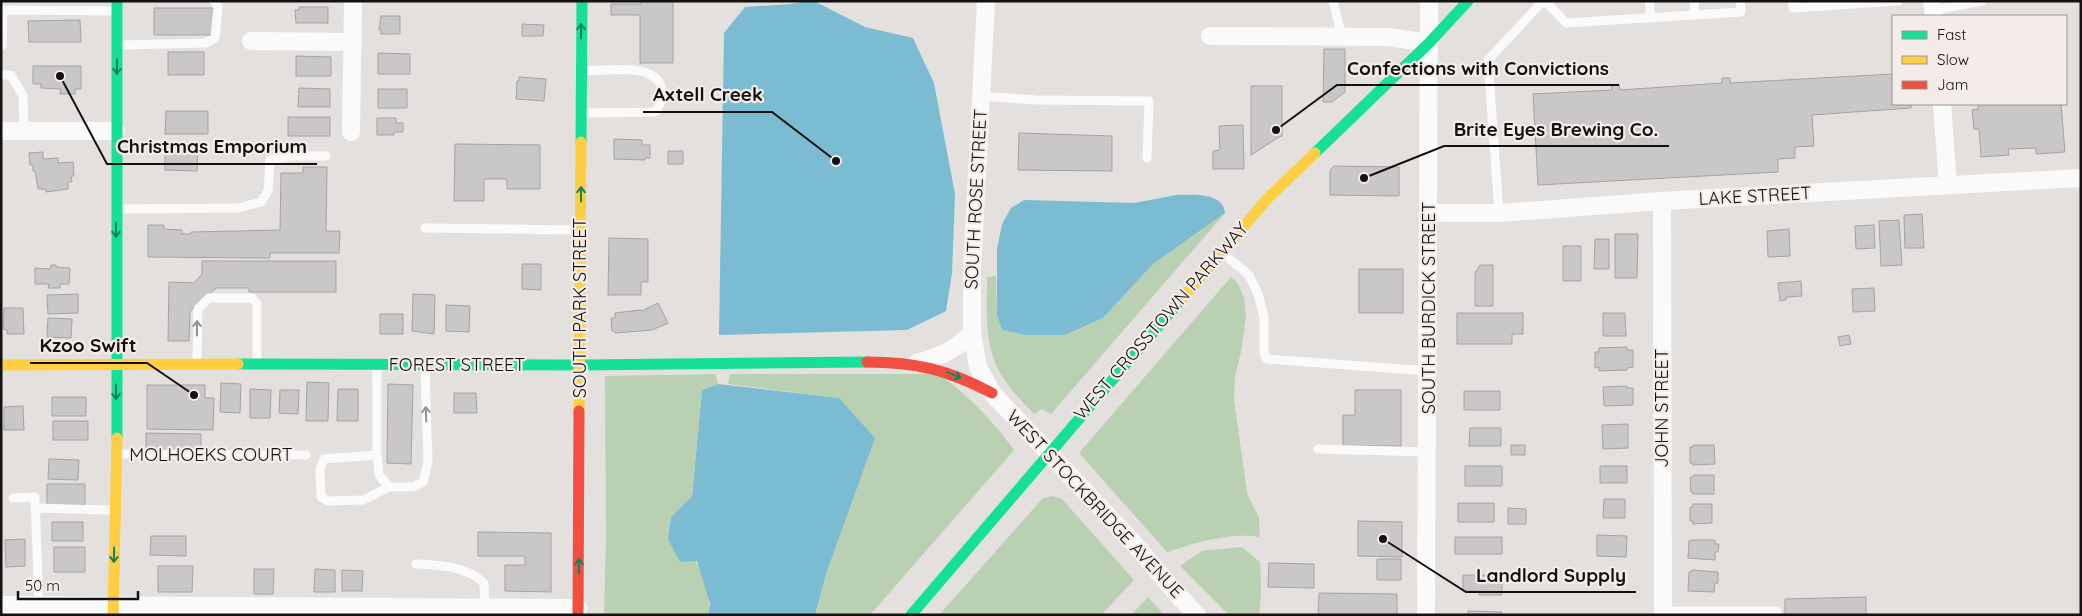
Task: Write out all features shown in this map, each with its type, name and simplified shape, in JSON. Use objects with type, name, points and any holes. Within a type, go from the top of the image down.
[{"type":"street","points":[[352,132],[353,1]]},
{"type":"street","name":"SOUTH PARK STREET","points":[[578,611],[582,1]]},
{"type":"street","name":"SOUTH ROSE STREET","points":[[986,1],[972,270],[972,332],[978,367],[992,393]]},
{"type":"street","name":"SOUTH BURDICK STREET","points":[[1426,615],[1429,1]]},
{"type":"street","name":"WEST CROSSTOWN PARKWAY","points":[[910,615],[1268,198],[1430,43],[1468,1]]},
{"type":"street","points":[[113,610],[116,454],[117,6]]},
{"type":"street","points":[[1210,36],[1390,37],[1430,43]]},
{"type":"street","points":[[251,41],[353,42]]},
{"type":"street","points":[[1942,105],[1948,185]]},
{"type":"street","points":[[1,130],[116,130]]},
{"type":"street","name":"LAKE STREET","points":[[1429,213],[1498,213],[1662,201],[2081,178]]},
{"type":"street","name":"JOHN STREET","points":[[1662,201],[1663,613]]},
{"type":"street","name":"FOREST STREET","points":[[913,364],[946,353],[965,340],[972,332]]},
{"type":"street","name":"FOREST STREET","points":[[1,365],[116,363],[580,365],[879,362],[913,364],[949,372],[992,393]]},
{"type":"street","name":"WEST STOCKBRIDGE AVENUE","points":[[992,393],[1197,615]]},
{"type":"street","points":[[1,606],[113,610],[485,607],[578,611]]},
{"type":"lane","points":[[117,45],[206,43],[215,38],[218,7],[214,1]]},
{"type":"lane","points":[[1333,1],[1342,37]]},
{"type":"lane","points":[[1498,213],[1488,60],[1544,1],[1566,23],[1741,12],[1740,1]]},
{"type":"lane","points":[[1649,1],[1651,18]]},
{"type":"lane","points":[[1694,1],[1695,15]]},
{"type":"lane","points":[[1793,1],[1793,8],[1834,3],[1898,1]]},
{"type":"lane","points":[[1933,9],[1982,1]]},
{"type":"lane","points":[[2,45],[2,10],[117,6]]},
{"type":"lane","points":[[581,71],[643,71],[658,80],[663,97],[655,112],[581,114]]},
{"type":"lane","points":[[1,75],[11,75],[23,96],[24,130]]},
{"type":"lane","points":[[981,96],[1037,100],[1149,101],[1147,158]]},
{"type":"lane","points":[[116,209],[238,208],[261,202],[268,191],[270,160],[290,156],[326,156]]},
{"type":"lane","points":[[425,228],[580,230]]},
{"type":"lane","points":[[1222,252],[1249,275],[1258,294],[1264,317],[1264,354],[1267,359],[1428,371]]},
{"type":"lane","points":[[197,364],[198,309],[209,298],[252,298],[257,304],[257,364]]},
{"type":"lane","points":[[377,364],[377,455],[379,475],[389,487]]},
{"type":"lane","points":[[377,455],[324,459],[320,468],[321,497],[328,501],[362,500],[389,487],[413,487],[423,482],[428,462],[424,364]]},
{"type":"lane","points":[[1318,449],[1428,452]]},
{"type":"lane","name":"MOLHOEKS COURT","points":[[116,454],[306,455]]},
{"type":"lane","points":[[13,498],[35,497],[39,606]]},
{"type":"lane","points":[[35,508],[115,510]]},
{"type":"lane","points":[[416,564],[446,566],[477,576],[484,582],[485,607]]},
{"type":"lane","points":[[1663,613],[1777,611],[1776,615]]},
{"type":"green space","points":[[1225,213],[1051,414],[1042,409],[1034,414],[1009,386],[993,358],[987,318],[987,277],[996,276],[997,315],[1002,330],[1026,335],[1065,335],[1103,318],[1153,264]]},
{"type":"green space","points":[[1231,277],[1237,282],[1244,297],[1246,317],[1235,376],[1234,399],[1247,493],[1259,518],[1260,537],[1225,537],[1167,552],[1079,453]]},
{"type":"green space","points":[[716,374],[718,384],[702,390],[692,496],[671,517],[691,551],[703,578],[709,604],[708,615],[604,615],[606,536],[605,376]]},
{"type":"green space","points":[[730,374],[938,374],[958,389],[979,409],[1014,450],[870,615],[815,615],[827,571],[839,398],[728,384]]},
{"type":"green space","points":[[1053,496],[1062,499],[1134,580],[1101,615],[939,615],[1043,498]]},
{"type":"green space","points":[[1242,547],[1260,562],[1261,590],[1259,615],[1229,615],[1180,566],[1202,551]]},
{"type":"green space","points":[[1148,597],[1164,615],[1131,615]]},
{"type":"water","points":[[814,1],[865,27],[913,38],[934,83],[955,194],[952,273],[946,311],[907,330],[719,335],[724,33],[745,7]]},
{"type":"water","points":[[1176,195],[1198,195],[1213,198],[1223,206],[1225,213],[1153,264],[1103,318],[1065,335],[1026,335],[1002,330],[997,315],[997,249],[1002,224],[1011,208],[1024,200],[1134,203]]},
{"type":"water","points":[[718,384],[839,398],[875,438],[827,571],[815,615],[708,615],[710,604],[697,561],[680,562],[668,539],[671,517],[692,496],[702,390]]},
{"type":"building","points":[[641,1],[673,1],[673,63],[640,63],[640,15],[611,15],[611,4],[641,4]]},
{"type":"building","points":[[299,7],[328,7],[328,23],[296,23],[295,10],[299,10]]},
{"type":"building","points":[[154,8],[214,8],[214,35],[154,35]]},
{"type":"building","points":[[381,16],[400,16],[400,34],[381,34],[381,30],[379,30]]},
{"type":"building","points":[[80,20],[81,42],[29,42],[28,21]]},
{"type":"building","points":[[522,24],[544,25],[543,36],[522,36]]},
{"type":"building","points":[[1324,49],[1345,49],[1345,92],[1332,102],[1323,102]]},
{"type":"building","points":[[168,52],[204,52],[204,75],[168,75]]},
{"type":"building","points":[[378,53],[410,54],[410,74],[378,74]]},
{"type":"building","points":[[296,56],[331,57],[331,76],[296,76]]},
{"type":"building","points":[[33,66],[81,66],[81,89],[75,89],[75,94],[60,94],[61,89],[41,88],[41,84],[33,84]]},
{"type":"building","points":[[1892,74],[1892,105],[1911,105],[1911,108],[1812,115],[1814,146],[1795,147],[1795,158],[1778,159],[1778,172],[1538,185],[1533,94],[1612,90],[1611,85],[1619,84],[1620,90],[1722,83],[1722,78],[1730,78],[1730,83]]},
{"type":"building","points":[[519,77],[546,79],[544,101],[516,99]]},
{"type":"building","points":[[1251,86],[1282,86],[1282,136],[1251,155]]},
{"type":"building","points":[[299,88],[330,89],[330,107],[298,107]]},
{"type":"building","points":[[378,89],[407,89],[407,108],[378,108]]},
{"type":"building","points":[[1978,105],[2061,105],[2065,152],[2036,154],[2036,148],[2008,149],[2009,155],[1981,157],[1979,129],[1974,129],[1972,110],[1978,109]]},
{"type":"building","points":[[166,111],[208,111],[208,134],[165,134]]},
{"type":"building","points":[[288,117],[330,117],[330,136],[288,136]]},
{"type":"building","points":[[377,118],[396,118],[396,123],[403,123],[403,132],[394,132],[394,135],[377,135]]},
{"type":"building","points":[[1243,125],[1244,169],[1213,169],[1213,151],[1220,150],[1219,126]]},
{"type":"building","points":[[1019,133],[1112,136],[1112,171],[1018,170]]},
{"type":"building","points":[[614,139],[642,140],[642,145],[650,145],[650,158],[645,158],[645,160],[614,159]]},
{"type":"building","points":[[455,144],[540,145],[540,189],[507,189],[507,179],[484,179],[484,201],[454,201]]},
{"type":"building","points":[[165,146],[198,147],[197,171],[165,170]]},
{"type":"building","points":[[668,151],[683,151],[683,164],[668,164]]},
{"type":"building","points":[[43,152],[43,159],[58,158],[58,163],[73,162],[74,176],[71,176],[72,182],[68,182],[68,189],[46,192],[46,189],[38,189],[33,165],[30,165],[29,153]]},
{"type":"building","points":[[1334,166],[1399,167],[1399,196],[1330,195],[1330,170]]},
{"type":"building","points":[[303,167],[327,167],[326,231],[340,231],[339,253],[270,253],[270,258],[148,257],[148,225],[164,225],[164,229],[182,230],[182,234],[191,234],[191,232],[280,230],[281,173],[303,173]]},
{"type":"building","points":[[1922,214],[1924,248],[1905,248],[1904,215]]},
{"type":"building","points":[[1899,220],[1902,265],[1881,266],[1879,221]]},
{"type":"building","points":[[1874,225],[1875,248],[1856,249],[1855,226]]},
{"type":"building","points":[[1789,229],[1790,256],[1768,257],[1767,231]]},
{"type":"building","points":[[1615,234],[1638,234],[1637,278],[1615,278]]},
{"type":"building","points":[[609,238],[648,239],[648,282],[641,282],[641,295],[608,295]]},
{"type":"building","points":[[1595,239],[1609,239],[1609,269],[1594,269]]},
{"type":"building","points":[[1563,246],[1581,246],[1581,281],[1563,281]]},
{"type":"building","points":[[202,261],[336,261],[336,292],[249,292],[249,288],[216,288],[190,311],[189,341],[168,341],[169,282],[194,283],[202,274]]},
{"type":"building","points":[[522,264],[541,264],[541,290],[522,289]]},
{"type":"building","points":[[51,265],[70,268],[69,284],[60,284],[60,288],[48,288],[49,284],[35,284],[35,268],[50,269]]},
{"type":"building","points":[[1480,265],[1493,265],[1493,306],[1475,306],[1475,273]]},
{"type":"building","points":[[1359,269],[1403,269],[1403,313],[1359,313]]},
{"type":"building","points":[[1801,281],[1802,296],[1786,297],[1786,300],[1780,301],[1778,283]]},
{"type":"building","points":[[1874,288],[1875,311],[1853,312],[1852,289]]},
{"type":"building","points":[[78,294],[78,313],[48,314],[47,295]]},
{"type":"building","points":[[413,294],[435,295],[434,334],[412,331]]},
{"type":"building","points":[[658,303],[668,323],[652,330],[615,333],[612,331],[611,318],[615,318],[615,313],[642,311]]},
{"type":"building","points":[[446,305],[470,306],[469,332],[446,331]]},
{"type":"building","points":[[4,308],[23,308],[24,334],[7,334],[7,330],[3,329]]},
{"type":"building","points":[[1457,313],[1523,313],[1523,334],[1512,334],[1512,344],[1457,344]]},
{"type":"building","points":[[1603,313],[1625,313],[1626,336],[1603,336]]},
{"type":"building","points":[[380,314],[403,314],[403,334],[380,334]]},
{"type":"building","points":[[48,318],[72,319],[71,338],[47,337]]},
{"type":"building","points":[[1849,335],[1851,344],[1840,346],[1838,337]]},
{"type":"building","points":[[1627,347],[1627,350],[1633,350],[1633,367],[1627,368],[1627,370],[1599,371],[1599,367],[1595,368],[1595,352],[1599,352],[1599,348]]},
{"type":"building","points":[[307,382],[329,383],[328,421],[306,421]]},
{"type":"building","points":[[221,383],[241,384],[240,413],[220,412]]},
{"type":"building","points":[[388,384],[413,385],[411,464],[387,463]]},
{"type":"building","points":[[147,385],[205,385],[205,398],[214,398],[213,430],[147,429]]},
{"type":"building","points":[[1627,386],[1627,388],[1633,388],[1633,405],[1604,406],[1603,387]]},
{"type":"building","points":[[250,389],[271,390],[270,418],[250,418]]},
{"type":"building","points":[[338,389],[358,389],[358,421],[337,421]]},
{"type":"building","points":[[280,390],[299,390],[298,414],[279,413]]},
{"type":"building","points":[[1355,390],[1401,390],[1401,446],[1343,446],[1343,415],[1355,415]]},
{"type":"building","points":[[1464,391],[1500,391],[1500,410],[1464,410]]},
{"type":"building","points":[[454,393],[476,393],[477,413],[454,413]]},
{"type":"building","points":[[52,397],[86,397],[86,416],[52,416]]},
{"type":"building","points":[[23,406],[24,430],[4,430],[4,407]]},
{"type":"building","points":[[53,421],[88,421],[88,440],[53,440]]},
{"type":"building","points":[[1628,424],[1628,448],[1603,449],[1602,425]]},
{"type":"building","points":[[1470,428],[1501,428],[1501,446],[1469,446]]},
{"type":"building","points":[[146,433],[201,434],[201,453],[146,452]]},
{"type":"building","points":[[1511,445],[1525,445],[1525,455],[1511,455]]},
{"type":"building","points":[[1693,445],[1714,445],[1715,464],[1693,465],[1693,463],[1690,463],[1690,447],[1693,447]]},
{"type":"building","points":[[49,459],[79,460],[78,480],[48,479]]},
{"type":"building","points":[[1465,466],[1502,466],[1502,486],[1465,486]]},
{"type":"building","points":[[1600,466],[1627,466],[1627,483],[1600,483]]},
{"type":"building","points":[[1693,475],[1714,475],[1714,494],[1693,494],[1691,492],[1690,477],[1693,477]]},
{"type":"building","points":[[47,484],[85,484],[85,505],[47,505]]},
{"type":"building","points":[[1604,499],[1625,499],[1625,518],[1603,518]]},
{"type":"building","points":[[1458,503],[1494,503],[1494,522],[1458,522]]},
{"type":"building","points":[[1693,504],[1712,504],[1712,523],[1693,524],[1693,521],[1690,521],[1690,507],[1693,507]]},
{"type":"building","points":[[1508,508],[1526,509],[1526,524],[1508,524]]},
{"type":"building","points":[[1358,521],[1402,522],[1402,557],[1358,556]]},
{"type":"building","points":[[52,522],[83,522],[83,541],[52,541]]},
{"type":"building","points":[[478,532],[551,533],[551,592],[505,591],[505,565],[525,565],[525,556],[478,556]]},
{"type":"building","points":[[1597,535],[1627,536],[1626,557],[1597,556]]},
{"type":"building","points":[[151,536],[186,536],[186,556],[150,555]]},
{"type":"building","points":[[1455,537],[1502,537],[1502,554],[1455,554]]},
{"type":"building","points":[[25,539],[25,566],[6,567],[5,540]]},
{"type":"building","points":[[1715,540],[1715,544],[1719,544],[1718,552],[1715,552],[1715,560],[1688,558],[1689,541]]},
{"type":"building","points":[[54,547],[85,547],[85,572],[54,572]]},
{"type":"building","points":[[1377,559],[1401,559],[1401,580],[1377,580]]},
{"type":"building","points":[[1269,563],[1314,564],[1314,588],[1268,587]]},
{"type":"building","points":[[158,566],[193,566],[192,592],[158,592]]},
{"type":"building","points":[[254,569],[274,569],[273,594],[254,594]]},
{"type":"building","points":[[315,569],[335,570],[335,592],[314,592]]},
{"type":"building","points":[[342,570],[363,571],[362,591],[342,591]]},
{"type":"building","points":[[1692,570],[1718,572],[1718,583],[1715,583],[1714,592],[1688,591],[1689,572],[1692,572]]},
{"type":"building","points":[[1463,575],[1502,575],[1502,595],[1479,595],[1479,591],[1463,591]]},
{"type":"building","points":[[1319,593],[1397,594],[1397,615],[1318,615]]},
{"type":"building","points":[[1866,597],[1866,615],[1785,615],[1785,599]]},
{"type":"building","points":[[1468,611],[1502,612],[1502,615],[1468,615]]},
{"type":"traffic: fast","points":[[117,1],[117,438]]},
{"type":"traffic: fast","points":[[581,142],[582,1]]},
{"type":"traffic: fast","points":[[1315,153],[1429,43],[1468,1]]},
{"type":"traffic: fast","points":[[911,615],[1181,300]]},
{"type":"traffic: fast","points":[[238,364],[583,365],[867,362]]},
{"type":"traffic: slow","points":[[579,411],[581,142]]},
{"type":"traffic: slow","points":[[1181,300],[1268,198],[1315,153]]},
{"type":"traffic: slow","points":[[1,365],[238,364]]},
{"type":"traffic: slow","points":[[113,615],[117,438]]},
{"type":"traffic: jam","points":[[867,362],[885,362],[932,369],[961,378],[992,393]]},
{"type":"traffic: jam","points":[[578,615],[579,411]]},
{"type":"place","name":"Christmas Emporium","points":[[60,76]]},
{"type":"place","name":"Confections with Convictions","points":[[1276,130]]},
{"type":"place","name":"Axtell Creek","points":[[836,161]]},
{"type":"place","name":"Brite Eyes Brewing Co.","points":[[1364,178]]},
{"type":"place","name":"Kzoo Swift","points":[[194,395]]},
{"type":"place","name":"Landlord Supply","points":[[1383,539]]}]
